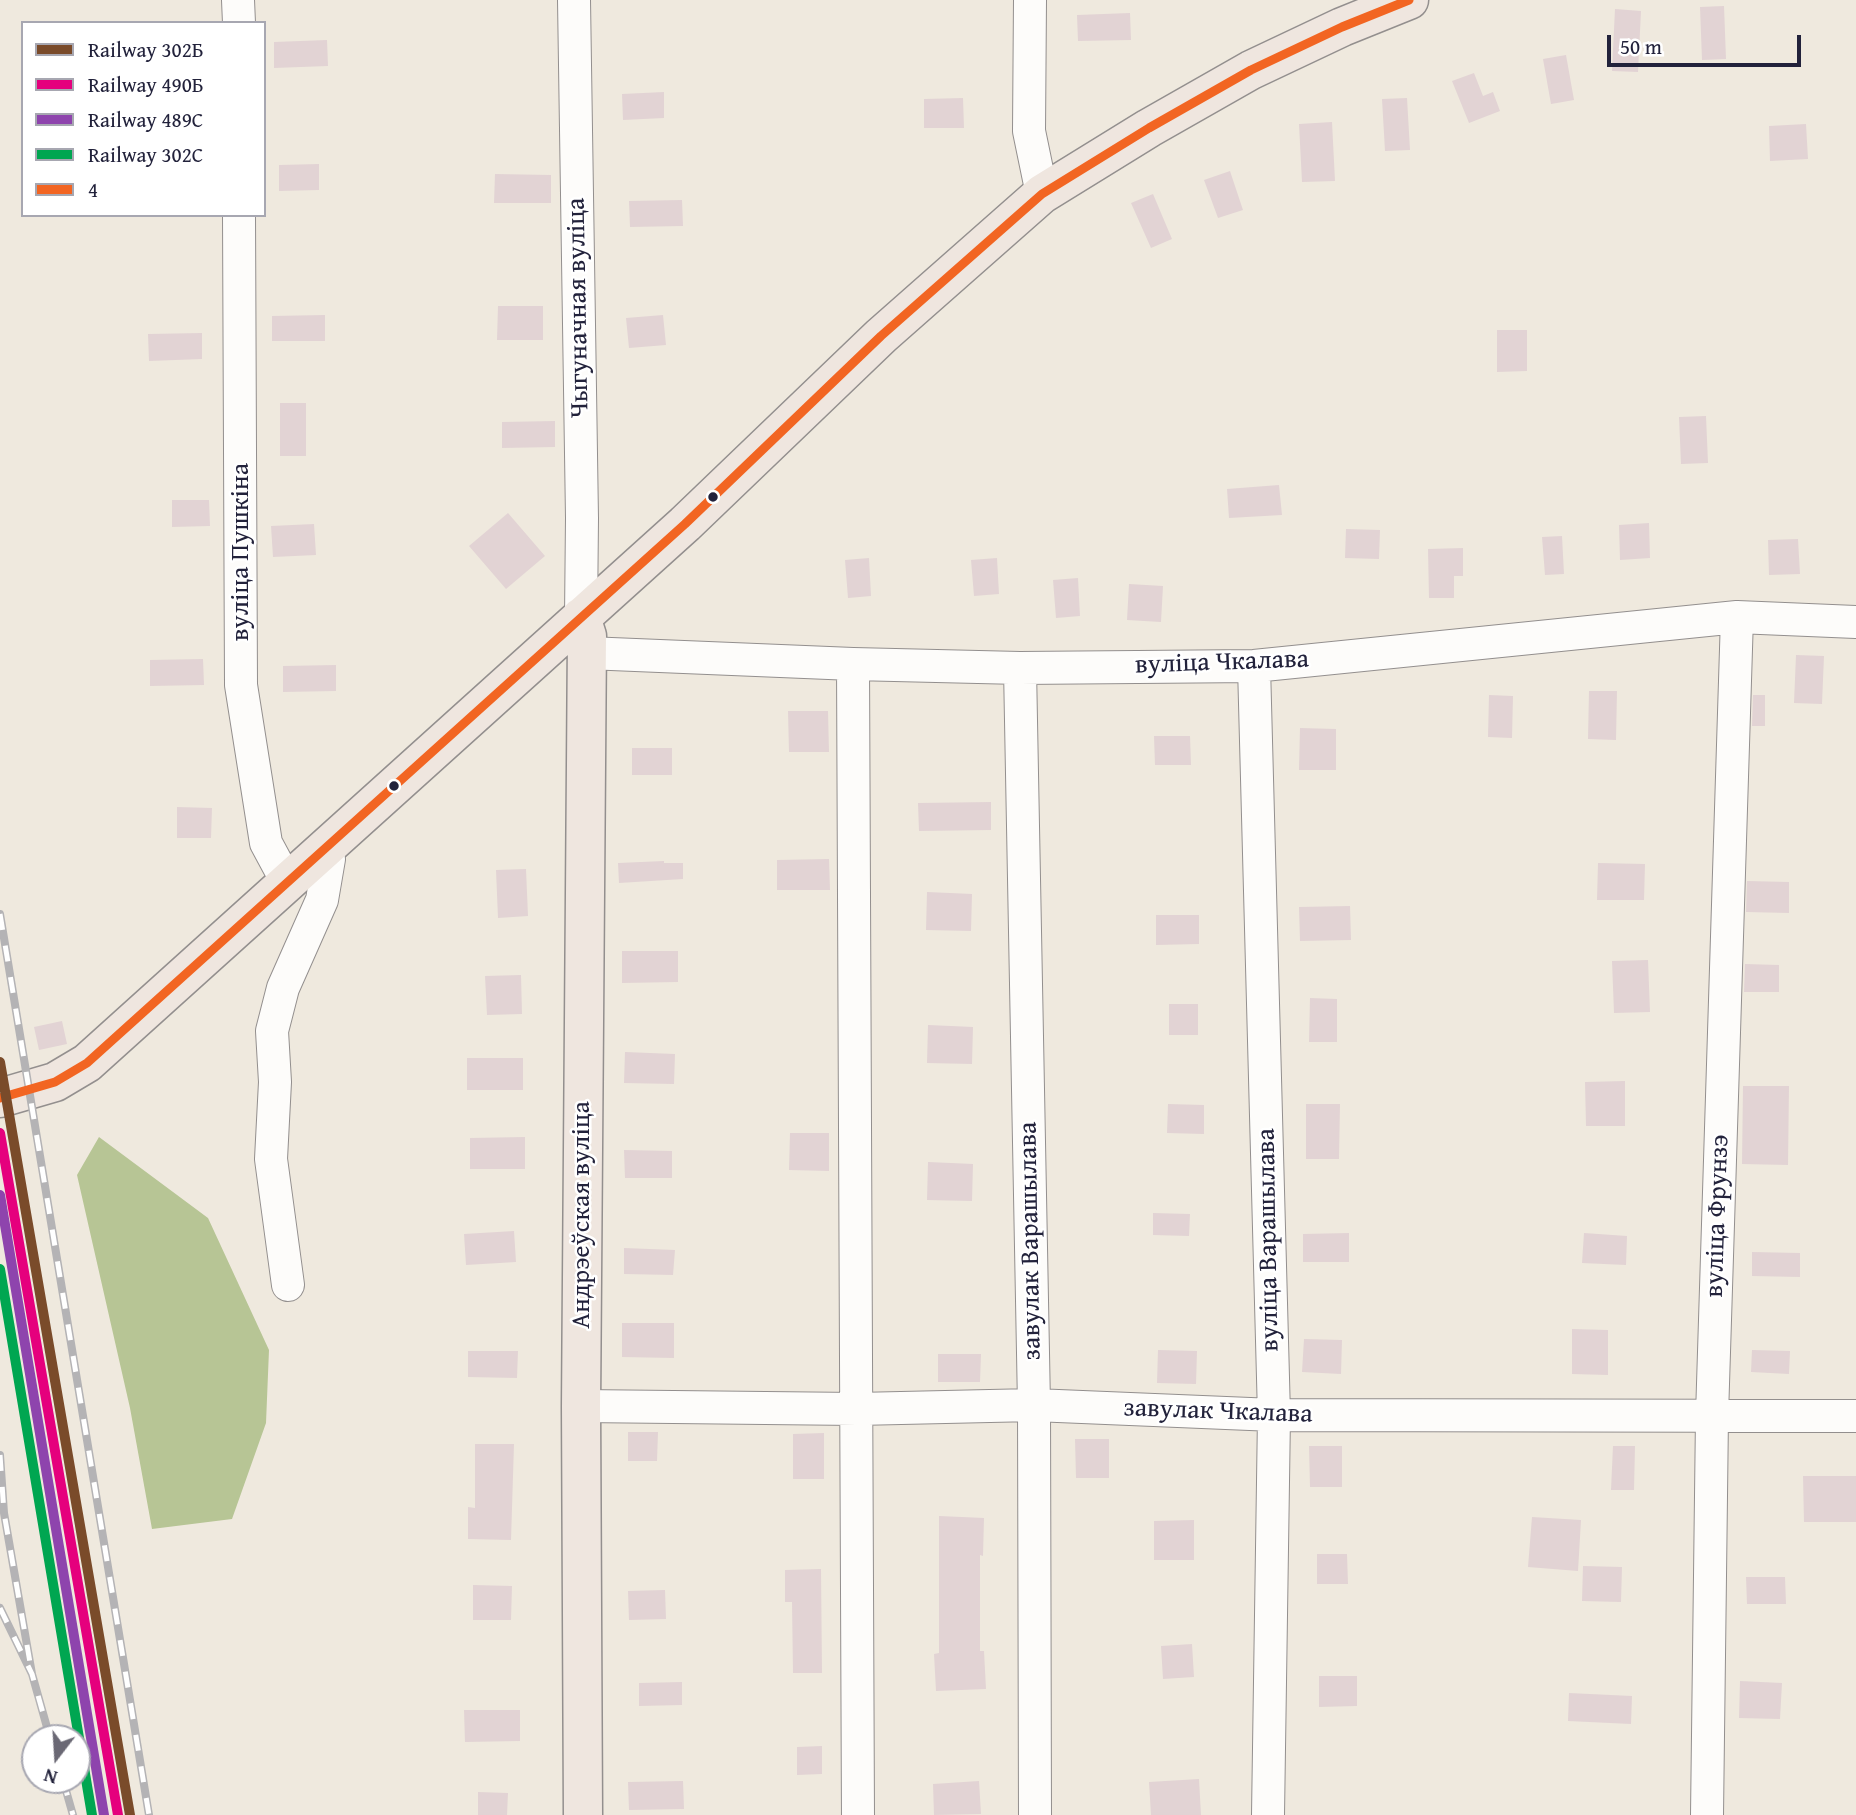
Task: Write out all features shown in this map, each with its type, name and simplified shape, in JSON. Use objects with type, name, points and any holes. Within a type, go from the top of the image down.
[{"type":"main road","points":[[0,1098],[55,1082],[87,1063],[324,848],[584,635],[685,524],[881,336],[1042,194],[1149,128],[1251,70],[1342,27],[1409,0]]},
{"type":"main road","name":"Андрэеўская вуліца","points":[[583,1815],[581,1406],[584,635]]},
{"type":"street","points":[[239,0],[239,21]]},
{"type":"street","name":"Чыгуначная вуліца","points":[[573,0],[584,635]]},
{"type":"street","points":[[1030,0],[1029,131],[1042,194]]},
{"type":"street","name":"вуліца Пушкіна","points":[[239,217],[241,685],[267,843],[287,882]]},
{"type":"street","name":"вуліца Чкалава","points":[[584,635],[853,664],[1020,668],[1255,666],[1737,617],[1856,622]]},
{"type":"street","name":"вуліца Фрунзэ","points":[[1707,1815],[1712,1416],[1737,617]]},
{"type":"street","points":[[853,664],[858,1815]]},
{"type":"street","name":"вуліца Варашылава","points":[[1255,666],[1274,1415],[1268,1815]]},
{"type":"street","name":"завулак Варашылава","points":[[1020,668],[1034,1405],[1035,1815]]},
{"type":"street","points":[[288,1285],[271,1159],[275,1082],[272,1031],[283,988],[322,900],[330,859],[324,848]]},
{"type":"street","name":"завулак Чкалава","points":[[581,1406],[857,1409],[1034,1405],[1274,1415],[1856,1416]]},
{"type":"green space","points":[[99,1137],[208,1218],[269,1350],[266,1423],[232,1519],[152,1529],[130,1408],[77,1175]]},
{"type":"building","points":[[1724,6],[1726,59],[1702,60],[1700,7]]},
{"type":"building","points":[[1615,9],[1641,11],[1638,72],[1612,71]]},
{"type":"building","points":[[1130,13],[1131,40],[1078,41],[1077,15]]},
{"type":"building","points":[[327,40],[328,66],[274,68],[274,42]]},
{"type":"building","points":[[1566,55],[1574,100],[1551,104],[1543,59]]},
{"type":"building","points":[[1474,73],[1483,96],[1493,92],[1500,111],[1469,123],[1452,81]]},
{"type":"building","points":[[664,92],[664,118],[623,120],[622,94]]},
{"type":"building","points":[[963,98],[964,128],[924,128],[924,99]]},
{"type":"building","points":[[1407,98],[1410,150],[1385,151],[1382,99]]},
{"type":"building","points":[[1332,122],[1335,181],[1302,182],[1299,124]]},
{"type":"building","points":[[1806,124],[1808,159],[1770,161],[1769,126]]},
{"type":"building","points":[[319,164],[319,190],[279,191],[279,165]]},
{"type":"building","points":[[1230,171],[1243,210],[1218,218],[1204,180]]},
{"type":"building","points":[[495,174],[551,175],[551,203],[494,203]]},
{"type":"building","points":[[1153,194],[1172,239],[1151,248],[1131,203]]},
{"type":"building","points":[[682,200],[683,226],[630,227],[629,201]]},
{"type":"building","points":[[498,306],[543,306],[543,340],[497,340]]},
{"type":"building","points":[[325,315],[325,341],[272,341],[272,316]]},
{"type":"building","points":[[663,315],[666,345],[629,348],[626,318]]},
{"type":"building","points":[[1497,330],[1527,330],[1527,371],[1497,372]]},
{"type":"building","points":[[202,333],[202,359],[149,361],[148,334]]},
{"type":"building","points":[[280,403],[306,403],[306,456],[280,456]]},
{"type":"building","points":[[1706,416],[1708,463],[1681,464],[1679,417]]},
{"type":"building","points":[[555,421],[555,447],[502,448],[502,422]]},
{"type":"building","points":[[1279,485],[1282,515],[1229,518],[1227,489]]},
{"type":"building","points":[[172,500],[209,500],[210,526],[172,527]]},
{"type":"building","points":[[508,513],[545,556],[506,589],[469,546]]},
{"type":"building","points":[[1649,523],[1650,558],[1620,560],[1619,525]]},
{"type":"building","points":[[314,524],[316,555],[273,557],[271,526]]},
{"type":"building","points":[[1346,529],[1380,530],[1379,559],[1345,558]]},
{"type":"building","points":[[1562,536],[1564,574],[1545,575],[1542,537]]},
{"type":"building","points":[[1798,539],[1800,574],[1769,575],[1768,540]]},
{"type":"building","points":[[1463,548],[1463,576],[1454,576],[1454,598],[1429,598],[1428,549]]},
{"type":"building","points":[[869,558],[871,596],[848,598],[845,560]]},
{"type":"building","points":[[997,558],[999,594],[974,596],[971,560]]},
{"type":"building","points":[[1078,578],[1080,616],[1056,618],[1053,580]]},
{"type":"building","points":[[1129,584],[1163,586],[1161,622],[1127,620]]},
{"type":"building","points":[[1796,655],[1824,656],[1822,704],[1794,703]]},
{"type":"building","points":[[203,659],[204,685],[150,686],[150,660]]},
{"type":"building","points":[[336,665],[336,691],[283,692],[283,666]]},
{"type":"building","points":[[1589,691],[1617,691],[1616,740],[1588,739]]},
{"type":"building","points":[[1489,695],[1513,696],[1512,738],[1488,737]]},
{"type":"building","points":[[1753,695],[1765,695],[1765,726],[1752,726]]},
{"type":"building","points":[[788,711],[828,711],[829,752],[789,752]]},
{"type":"building","points":[[1300,728],[1336,729],[1336,770],[1299,770]]},
{"type":"building","points":[[1154,736],[1190,736],[1191,765],[1155,765]]},
{"type":"building","points":[[632,748],[672,748],[672,775],[632,775]]},
{"type":"building","points":[[991,802],[991,830],[919,831],[918,803]]},
{"type":"building","points":[[177,807],[212,808],[211,838],[177,838]]},
{"type":"building","points":[[829,859],[830,890],[777,890],[777,860]]},
{"type":"building","points":[[618,863],[683,863],[683,879],[619,883]]},
{"type":"building","points":[[1598,863],[1645,864],[1644,900],[1597,900]]},
{"type":"building","points":[[526,869],[528,916],[498,918],[496,870]]},
{"type":"building","points":[[1747,881],[1789,882],[1789,913],[1746,912]]},
{"type":"building","points":[[927,892],[972,894],[971,931],[926,930]]},
{"type":"building","points":[[1350,906],[1351,940],[1300,941],[1299,907]]},
{"type":"building","points":[[1156,915],[1199,915],[1199,944],[1156,945]]},
{"type":"building","points":[[622,951],[678,951],[678,982],[622,983]]},
{"type":"building","points":[[1648,960],[1650,1012],[1614,1013],[1612,961]]},
{"type":"building","points":[[1745,964],[1779,965],[1779,992],[1744,992]]},
{"type":"building","points":[[521,975],[522,1014],[487,1015],[485,976]]},
{"type":"building","points":[[1310,998],[1337,999],[1337,1042],[1309,1042]]},
{"type":"building","points":[[1169,1004],[1198,1004],[1198,1035],[1169,1035]]},
{"type":"building","points":[[62,1021],[67,1044],[39,1050],[34,1027]]},
{"type":"building","points":[[928,1025],[973,1027],[972,1064],[927,1063]]},
{"type":"building","points":[[625,1052],[675,1054],[674,1084],[624,1083]]},
{"type":"building","points":[[467,1058],[523,1058],[523,1090],[467,1090]]},
{"type":"building","points":[[1625,1081],[1625,1126],[1586,1126],[1585,1082]]},
{"type":"building","points":[[1743,1086],[1789,1086],[1788,1165],[1742,1164]]},
{"type":"building","points":[[1168,1104],[1204,1105],[1204,1134],[1167,1133]]},
{"type":"building","points":[[1306,1104],[1340,1104],[1339,1159],[1306,1159]]},
{"type":"building","points":[[790,1133],[829,1133],[829,1171],[789,1170]]},
{"type":"building","points":[[525,1137],[525,1169],[470,1169],[470,1138]]},
{"type":"building","points":[[624,1150],[672,1151],[672,1178],[625,1178]]},
{"type":"building","points":[[928,1162],[973,1164],[972,1201],[927,1200]]},
{"type":"building","points":[[1153,1213],[1190,1214],[1189,1236],[1153,1235]]},
{"type":"building","points":[[514,1231],[516,1262],[466,1265],[464,1234]]},
{"type":"building","points":[[1349,1233],[1349,1262],[1303,1262],[1303,1234]]},
{"type":"building","points":[[1584,1233],[1627,1236],[1626,1265],[1582,1263]]},
{"type":"building","points":[[624,1248],[675,1250],[673,1275],[624,1274]]},
{"type":"building","points":[[1752,1252],[1800,1253],[1800,1277],[1752,1276]]},
{"type":"building","points":[[622,1323],[674,1323],[674,1358],[622,1357]]},
{"type":"building","points":[[1572,1329],[1608,1330],[1608,1375],[1572,1374]]},
{"type":"building","points":[[1304,1339],[1342,1340],[1341,1374],[1302,1372]]},
{"type":"building","points":[[1158,1350],[1197,1351],[1196,1384],[1157,1383]]},
{"type":"building","points":[[1752,1350],[1790,1351],[1789,1374],[1751,1372]]},
{"type":"building","points":[[468,1351],[518,1351],[517,1378],[468,1377]]},
{"type":"building","points":[[938,1354],[981,1354],[980,1382],[938,1382]]},
{"type":"building","points":[[628,1432],[658,1432],[657,1461],[628,1461]]},
{"type":"building","points":[[824,1433],[824,1479],[793,1479],[793,1434]]},
{"type":"building","points":[[1075,1439],[1109,1439],[1109,1478],[1076,1478]]},
{"type":"building","points":[[475,1444],[514,1444],[511,1540],[468,1539],[468,1507],[475,1508]]},
{"type":"building","points":[[1309,1446],[1342,1446],[1342,1487],[1310,1487]]},
{"type":"building","points":[[1613,1446],[1635,1446],[1634,1490],[1611,1490]]},
{"type":"building","points":[[1803,1476],[1856,1476],[1856,1522],[1804,1522]]},
{"type":"building","points":[[939,1516],[984,1518],[983,1556],[980,1555],[980,1651],[984,1651],[986,1689],[936,1691],[934,1654],[939,1653]]},
{"type":"building","points":[[1532,1517],[1581,1520],[1578,1571],[1528,1567]]},
{"type":"building","points":[[1194,1520],[1194,1560],[1154,1560],[1154,1521]]},
{"type":"building","points":[[1317,1554],[1347,1554],[1348,1584],[1317,1584]]},
{"type":"building","points":[[1583,1566],[1622,1567],[1621,1602],[1582,1601]]},
{"type":"building","points":[[821,1569],[822,1673],[793,1673],[792,1602],[785,1602],[785,1570]]},
{"type":"building","points":[[1746,1577],[1785,1577],[1786,1604],[1747,1604]]},
{"type":"building","points":[[473,1585],[512,1586],[511,1620],[473,1620]]},
{"type":"building","points":[[665,1590],[666,1619],[629,1620],[628,1591]]},
{"type":"building","points":[[1192,1644],[1194,1677],[1163,1679],[1161,1646]]},
{"type":"building","points":[[1319,1676],[1357,1676],[1357,1706],[1319,1707]]},
{"type":"building","points":[[1740,1681],[1782,1683],[1780,1719],[1739,1718]]},
{"type":"building","points":[[682,1682],[682,1705],[639,1706],[639,1683]]},
{"type":"building","points":[[1569,1693],[1632,1696],[1631,1724],[1568,1721]]},
{"type":"building","points":[[464,1710],[520,1710],[520,1741],[465,1742]]},
{"type":"building","points":[[822,1746],[822,1774],[797,1775],[797,1747]]},
{"type":"building","points":[[1199,1779],[1201,1815],[1151,1815],[1149,1782]]},
{"type":"building","points":[[683,1781],[684,1809],[629,1810],[628,1782]]},
{"type":"building","points":[[979,1781],[981,1814],[934,1815],[933,1784]]},
{"type":"building","points":[[478,1792],[508,1793],[507,1815],[478,1815]]},
{"type":"railway","points":[[0,914],[149,1815]]},
{"type":"railway","points":[[0,1455],[4,1513],[32,1674]]},
{"type":"railway","points":[[0,1608],[32,1674],[46,1724]]},
{"type":"railway","points":[[67,1794],[73,1815]]},
{"type":"rail line","name":"302Б","points":[[0,1062],[130,1815]]},
{"type":"rail line","name":"490Б","points":[[0,1133],[118,1815]]},
{"type":"rail line","name":"489С","points":[[0,1195],[104,1815]]},
{"type":"rail line","name":"302С","points":[[0,1269],[92,1815]]},
{"type":"transit line","name":"4","points":[[0,1098],[55,1082],[87,1063],[685,524],[881,336],[1042,194],[1149,128],[1251,70],[1342,27],[1409,0]]}]
